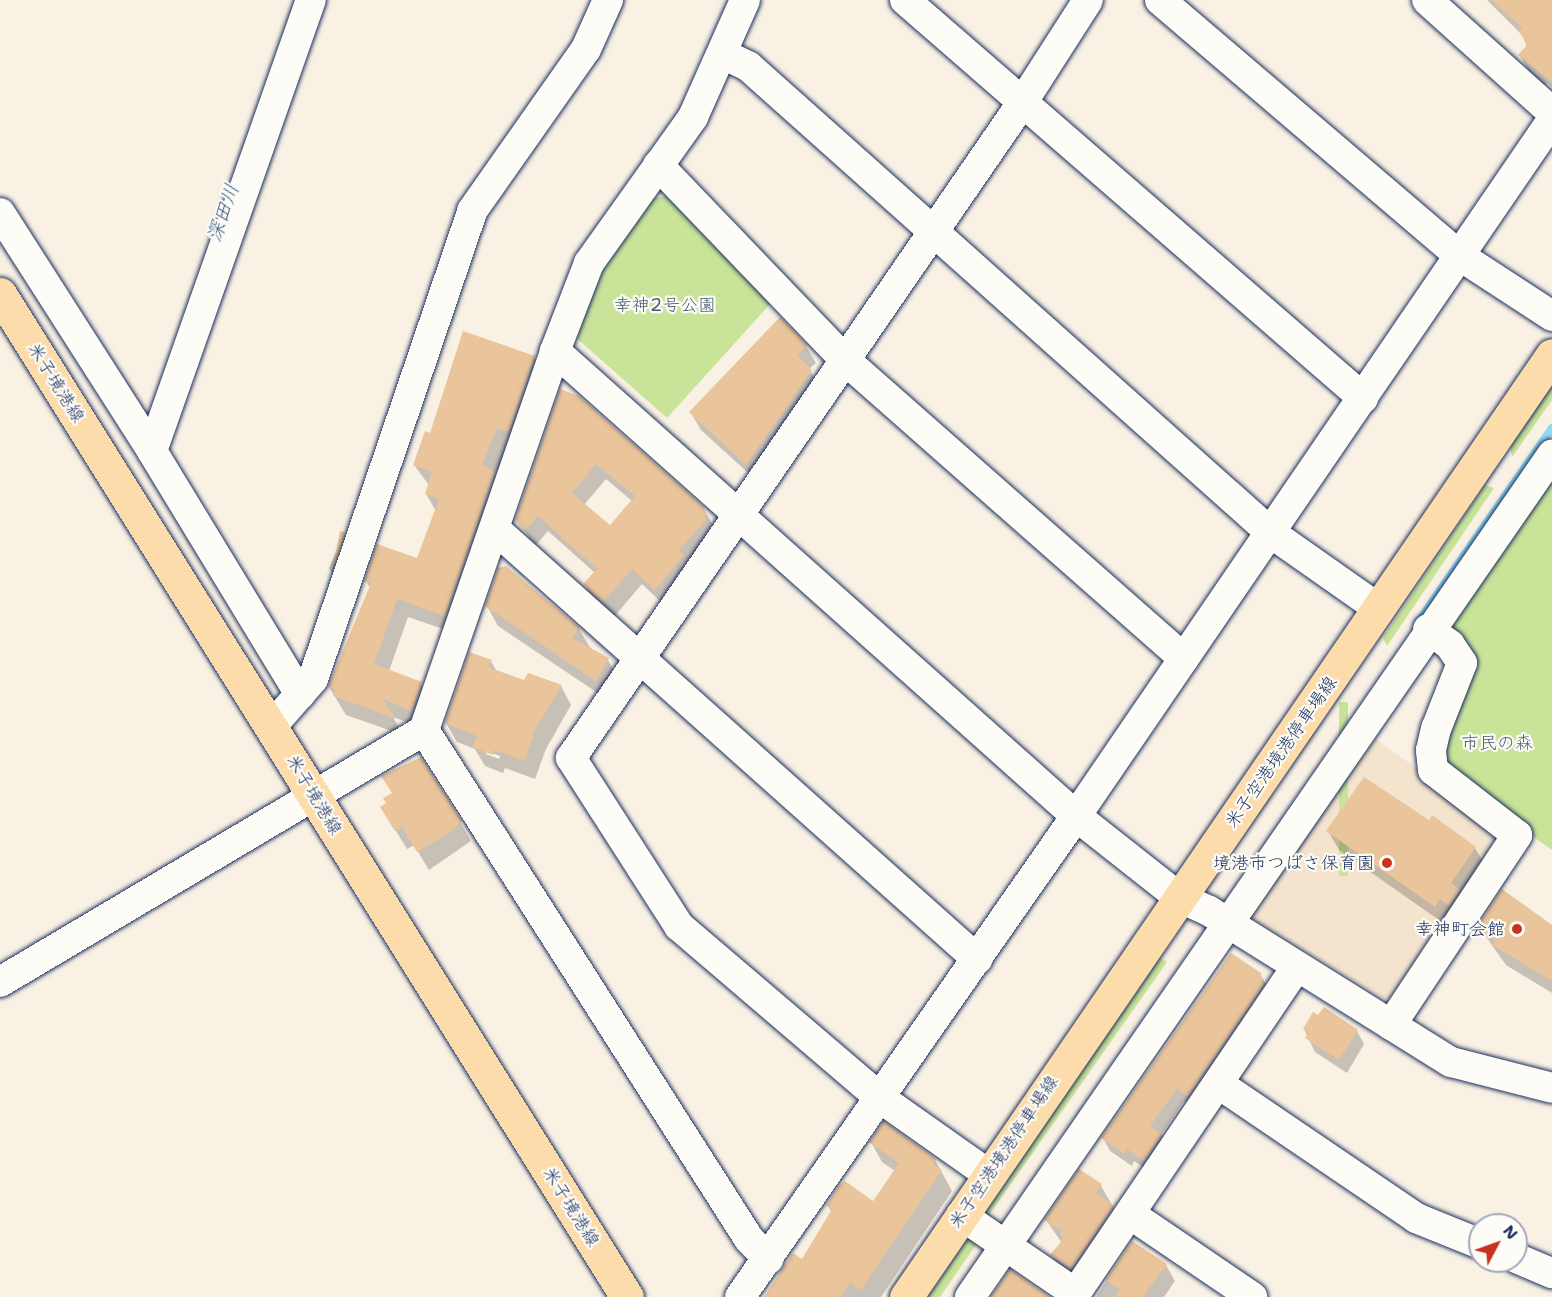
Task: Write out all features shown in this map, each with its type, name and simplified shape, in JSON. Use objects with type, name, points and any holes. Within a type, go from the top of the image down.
[{"type":"main road","name":"米子境港線","points":[[0,294],[627,1297]]},
{"type":"main road","name":"米子空港境港停車場線","points":[[906,1297],[988,1174],[1552,355]]},
{"type":"street","points":[[152,451],[311,0]]},
{"type":"street","points":[[272,726],[313,679],[472,211],[586,49],[608,0]]},
{"type":"street","points":[[0,982],[315,798],[424,730],[496,530],[555,351],[590,263],[693,117],[723,54],[745,0]]},
{"type":"street","points":[[905,0],[1363,398]]},
{"type":"street","points":[[988,1174],[879,1097],[679,926],[587,788],[571,758],[641,661],[737,515],[1022,103],[1088,0]]},
{"type":"street","points":[[1160,0],[1460,256],[1552,316]]},
{"type":"street","points":[[1427,0],[1552,112]]},
{"type":"street","points":[[723,54],[748,66],[1271,533],[1379,609]]},
{"type":"street","points":[[740,1297],[1076,816],[1552,120]]},
{"type":"street","points":[[658,165],[844,359],[1184,659]]},
{"type":"street","points":[[0,213],[152,451],[300,694]]},
{"type":"street","points":[[555,351],[737,515],[904,659],[1076,816],[1180,898],[1228,924],[1451,1062],[1552,1088]]},
{"type":"street","points":[[970,1297],[1228,924],[1428,629],[1552,455]]},
{"type":"street","points":[[496,530],[977,959]]},
{"type":"street","points":[[1391,1025],[1516,839],[1514,832],[1433,770],[1431,750],[1436,729],[1462,663],[1450,645],[1428,629]]},
{"type":"street","points":[[424,730],[749,1239],[768,1259]]},
{"type":"street","points":[[961,1215],[1074,1295],[1296,968]]},
{"type":"street","points":[[1219,1084],[1416,1218],[1468,1239]]},
{"type":"street","points":[[1130,1214],[1252,1297]]},
{"type":"street","points":[[1528,1263],[1552,1273]]},
{"type":"shaded area","name":"境港市つばさ保育園","points":[[1367,733],[1504,830],[1399,1000],[1383,998],[1255,920],[1252,906]]},
{"type":"green space","name":"幸神2号公園","points":[[669,195],[772,302],[667,418],[573,335],[596,268],[650,199]]},
{"type":"green space","points":[[1552,384],[1552,400],[1512,457],[1510,444]]},
{"type":"green space","name":"市民の森","points":[[1552,464],[1552,850],[1458,783],[1439,758],[1469,663],[1439,632]]},
{"type":"green space","points":[[1485,485],[1494,488],[1387,646],[1383,638]]},
{"type":"green space","points":[[1339,702],[1348,702],[1348,876],[1339,876]]},
{"type":"green space","points":[[1160,958],[1167,962],[987,1218],[988,1205]]},
{"type":"green space","points":[[969,1237],[978,1242],[940,1297],[927,1297]]},
{"type":"building","points":[[1491,0],[1552,0],[1552,82],[1518,55],[1527,45],[1519,31],[1522,27]]},
{"type":"building","points":[[780,317],[807,345],[797,355],[812,370],[746,465],[689,412]]},
{"type":"building","points":[[463,331],[535,356],[509,432],[497,428],[482,464],[495,472],[445,616],[397,599],[374,664],[422,682],[412,711],[383,699],[395,718],[333,696],[336,690],[328,687],[371,583],[364,581],[377,544],[417,558],[439,499],[425,494],[432,472],[413,465],[425,431],[430,433]]},
{"type":"building","points":[[560,389],[579,396],[704,507],[706,520],[679,550],[684,555],[655,590],[632,569],[603,602],[583,584],[597,569],[538,516],[525,531],[515,520]],"holes":[[[596,464],[635,496],[610,525],[572,493]]]},
{"type":"building","points":[[340,531],[345,532],[337,570],[333,569]]},
{"type":"building","points":[[506,566],[580,628],[572,638],[609,658],[596,681],[485,606],[498,568]]},
{"type":"building","points":[[469,652],[492,660],[488,667],[524,680],[528,673],[562,685],[535,730],[525,761],[494,750],[493,755],[472,747],[477,736],[445,723]]},
{"type":"building","points":[[421,757],[462,821],[452,831],[417,852],[402,827],[395,831],[380,807],[386,803],[383,798],[392,793],[381,776]]},
{"type":"building","points":[[1364,777],[1429,820],[1432,815],[1476,847],[1451,883],[1460,890],[1449,906],[1440,899],[1435,907],[1326,831]]},
{"type":"building","points":[[1502,889],[1552,925],[1552,981],[1492,945],[1495,941],[1477,927]]},
{"type":"building","points":[[1231,953],[1261,973],[1263,986],[1188,1096],[1177,1089],[1150,1126],[1162,1134],[1144,1161],[1127,1149],[1124,1154],[1101,1138]]},
{"type":"building","points":[[1324,1007],[1358,1030],[1339,1060],[1305,1038],[1309,1033],[1303,1029],[1313,1012],[1318,1015]]},
{"type":"building","points":[[884,1121],[936,1159],[933,1164],[942,1170],[861,1290],[850,1283],[841,1297],[764,1297],[793,1253],[802,1259],[832,1209],[826,1206],[839,1186],[845,1181],[873,1201],[899,1163],[869,1142]]},
{"type":"building","points":[[1079,1169],[1102,1184],[1096,1193],[1114,1206],[1071,1269],[1050,1255],[1064,1238],[1060,1235],[1062,1231],[1044,1220]]},
{"type":"building","points":[[1132,1241],[1167,1264],[1143,1297],[1115,1297],[1120,1290],[1106,1280]]},
{"type":"building","points":[[1010,1269],[1050,1297],[991,1297]]},
{"type":"waterway","points":[[1418,622],[1552,428]]},
{"type":"place","name":"境港市つばさ保育園","points":[[1387,863]]},
{"type":"place","name":"幸神町会館","points":[[1517,929]]},
{"type":"water label","name":"深田川","points":[[223,213]]}]
